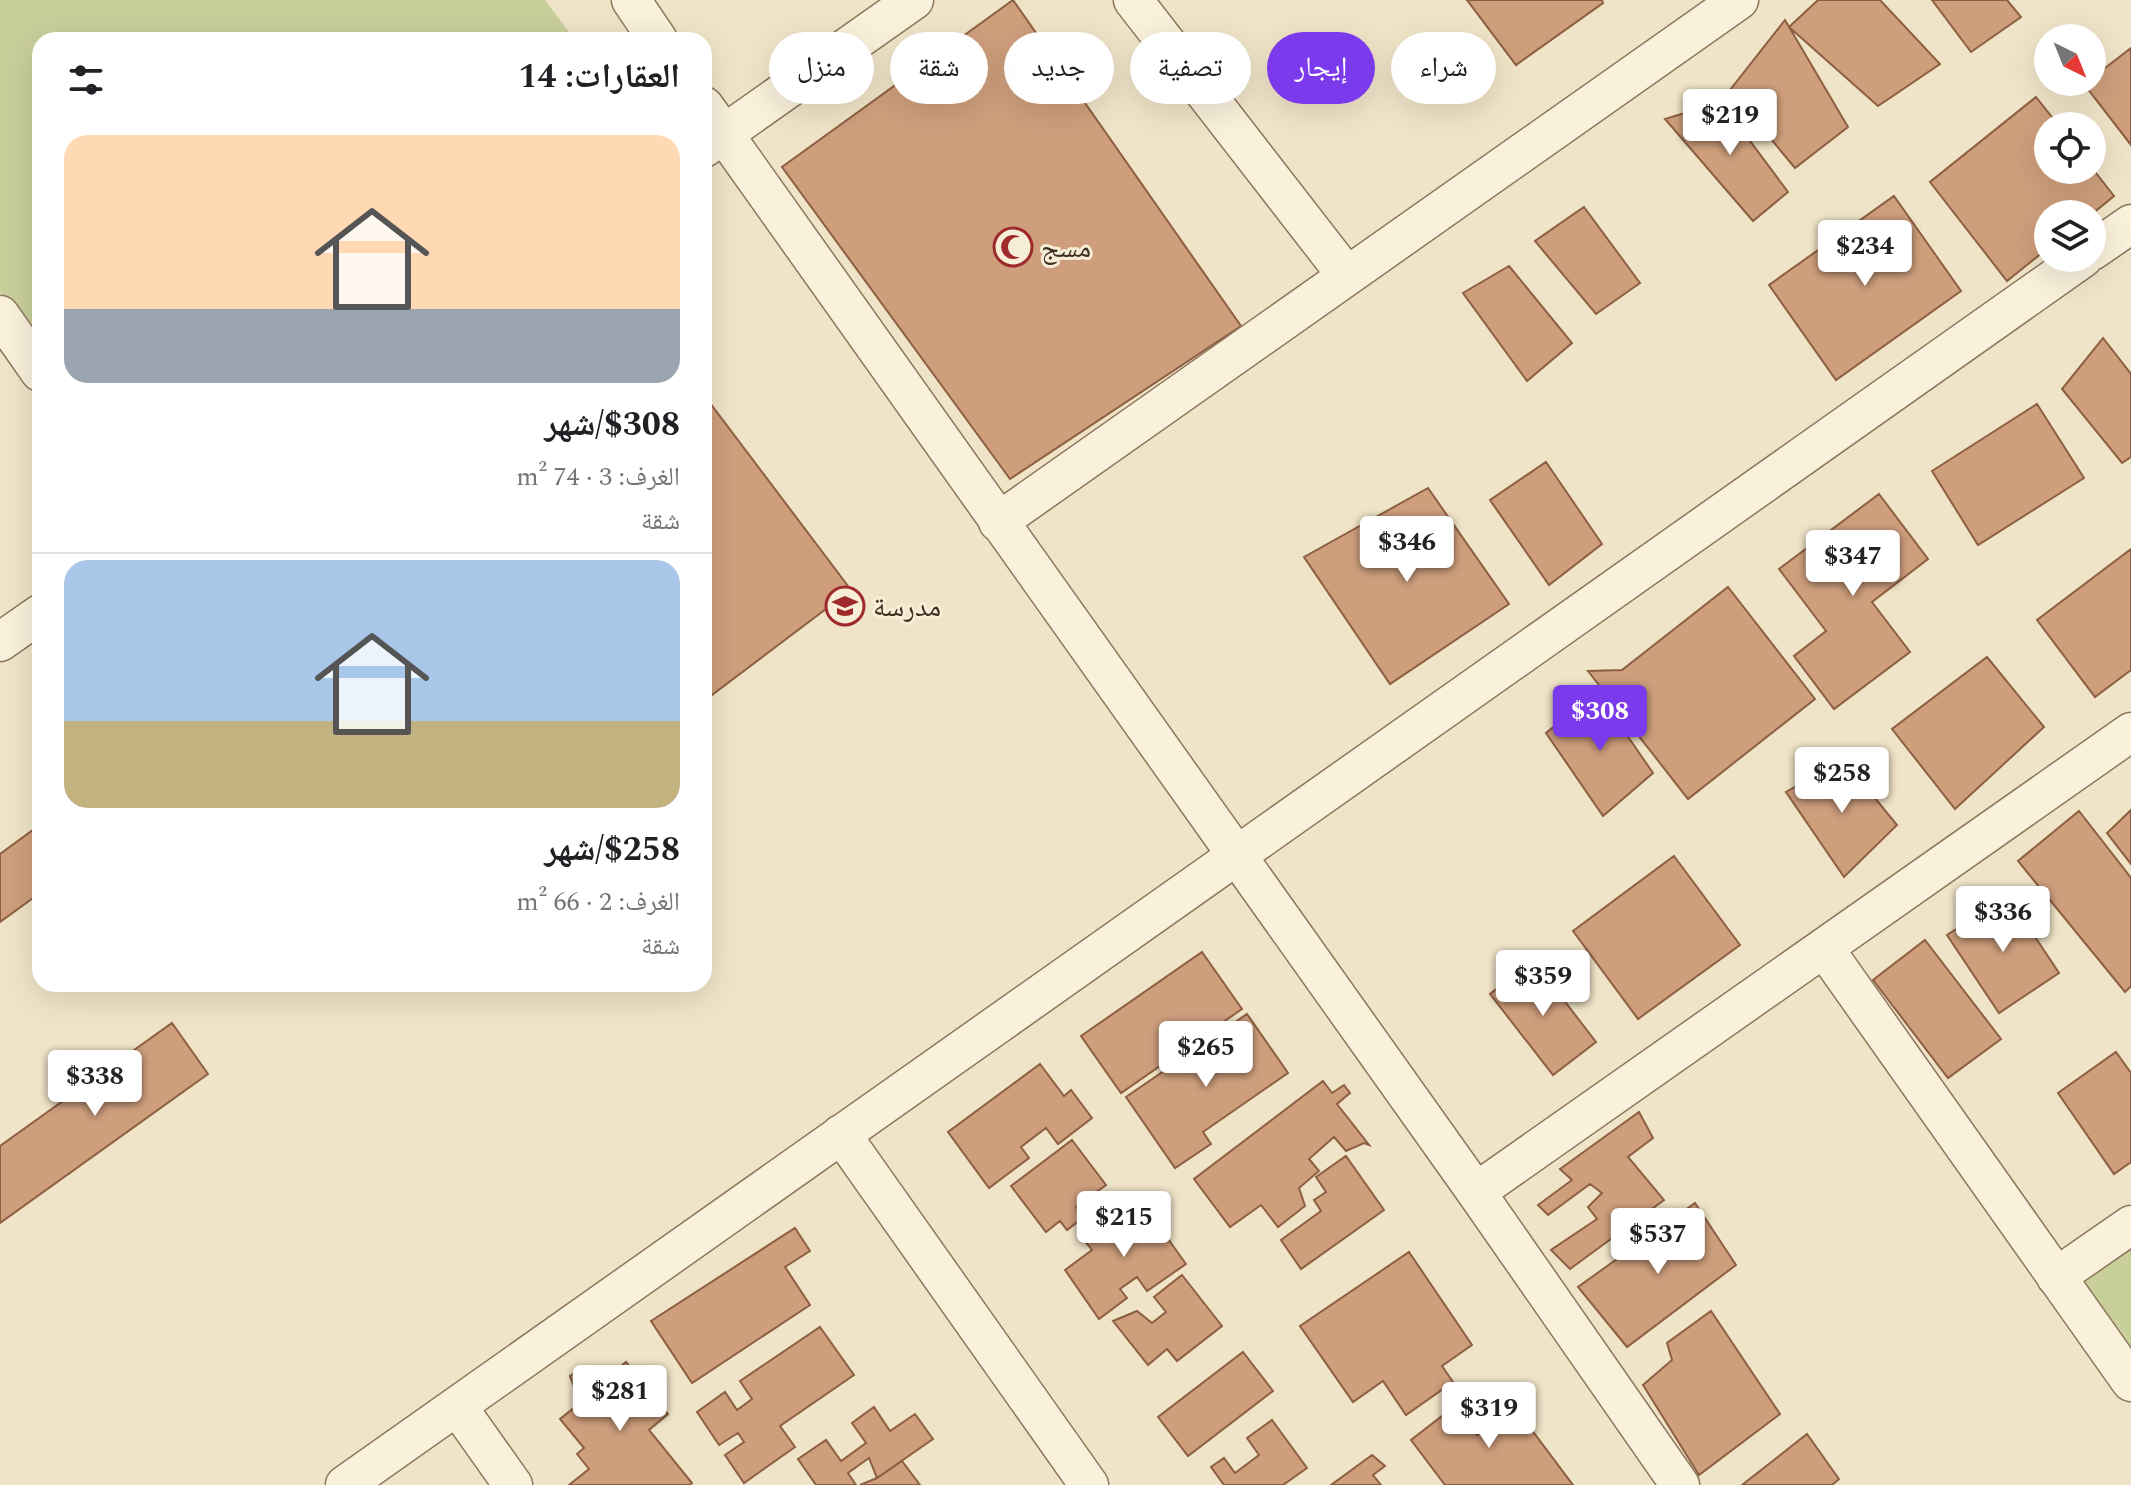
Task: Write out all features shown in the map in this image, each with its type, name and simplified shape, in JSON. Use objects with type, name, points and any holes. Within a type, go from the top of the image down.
[{"type":"street","points":[[631,0],[653,32]]},
{"type":"street","points":[[712,128],[914,0]]},
{"type":"street","points":[[1133,0],[1347,276]]},
{"type":"street","points":[[998,522],[1739,0]]},
{"type":"street","points":[[712,132],[1237,855],[1680,1485]]},
{"type":"street","points":[[2106,241],[2131,224]]},
{"type":"street","points":[[345,1485],[2063,272]]},
{"type":"street","points":[[0,315],[32,361]]},
{"type":"street","points":[[0,642],[32,620]]},
{"type":"street","points":[[1476,1192],[2131,732]]},
{"type":"street","points":[[1824,948],[2056,1277],[2129,1375]]},
{"type":"street","points":[[841,1134],[1089,1485]]},
{"type":"street","points":[[2056,1277],[2131,1225]]},
{"type":"street","points":[[457,1406],[513,1485]]},
{"type":"green space","points":[[0,0],[545,0],[569,32],[32,32],[32,336],[0,292]]},
{"type":"green space","points":[[2131,1225],[2131,1368],[2045,1285]]},
{"type":"building","name":"مسج","points":[[1013,0],[1035,32],[1004,32],[1004,104],[1086,104],[1241,326],[1010,479],[782,167],[869,104],[874,104],[874,100],[890,89],[890,104],[988,104],[988,32],[969,32]]},
{"type":"building","points":[[1467,0],[1602,0],[1603,3],[1516,65],[1496,38],[1496,32],[1491,32]]},
{"type":"building","points":[[1818,0],[1880,0],[1940,64],[1878,106],[1789,27]]},
{"type":"building","points":[[1932,0],[2007,0],[2021,17],[1971,52]]},
{"type":"building","points":[[1785,20],[1848,127],[1795,168],[1730,90]]},
{"type":"building","points":[[2131,48],[2131,145],[2093,96],[2106,96],[2106,67]]},
{"type":"building","points":[[2036,97],[2048,112],[2034,112],[2034,184],[2105,184],[2114,196],[2106,203],[2106,200],[2034,200],[2034,259],[2007,281],[1930,182]]},
{"type":"building","points":[[1721,102],[1788,192],[1753,221],[1665,119]]},
{"type":"building","points":[[1894,196],[1961,291],[1836,380],[1769,285]]},
{"type":"building","points":[[1584,207],[1640,283],[1596,314],[1535,241]]},
{"type":"building","points":[[1509,266],[1572,343],[1527,381],[1463,293]]},
{"type":"building","points":[[2103,338],[2131,374],[2131,457],[2122,463],[2062,389]]},
{"type":"building","points":[[2037,404],[2084,478],[1978,545],[1932,471]]},
{"type":"building","points":[[712,406],[851,590],[712,695]]},
{"type":"building","points":[[1546,462],[1602,544],[1549,585],[1490,500]]},
{"type":"building","points":[[1428,488],[1509,604],[1390,684],[1304,557]]},
{"type":"building","points":[[1879,494],[1928,559],[1872,602],[1910,652],[1834,709],[1794,656],[1826,631],[1779,569]]},
{"type":"building","points":[[2131,549],[2131,670],[2095,697],[2037,620]]},
{"type":"building","points":[[1728,587],[1815,699],[1688,799],[1588,671],[1622,670]]},
{"type":"building","points":[[1987,657],[2044,727],[1955,809],[1892,729]]},
{"type":"building","points":[[1602,688],[1611,712],[1653,773],[1603,816],[1546,733]]},
{"type":"building","points":[[1843,759],[1897,825],[1844,877],[1786,792]]},
{"type":"building","points":[[2131,810],[2131,864],[2107,833]]},
{"type":"building","points":[[2079,811],[2131,878],[2131,986],[2125,992],[2018,861]]},
{"type":"building","points":[[32,831],[32,899],[0,922],[0,854]]},
{"type":"building","points":[[1674,856],[1740,945],[1638,1019],[1573,931]]},
{"type":"building","points":[[2008,896],[2059,973],[1999,1013],[1947,935]]},
{"type":"building","points":[[1925,940],[2001,1039],[1948,1078],[1873,980]]},
{"type":"building","points":[[1202,952],[1242,1009],[1121,1093],[1081,1036]]},
{"type":"building","points":[[1533,960],[1596,1042],[1553,1075],[1490,994]]},
{"type":"building","points":[[1247,1014],[1288,1073],[1203,1132],[1211,1144],[1175,1168],[1126,1097]]},
{"type":"building","points":[[172,1023],[208,1074],[0,1223],[0,1146]]},
{"type":"building","points":[[2116,1052],[2131,1073],[2131,1162],[2114,1174],[2058,1093]]},
{"type":"building","points":[[1040,1064],[1064,1096],[1071,1090],[1092,1118],[1058,1144],[1046,1128],[1021,1147],[1029,1158],[989,1188],[948,1132]]},
{"type":"building","points":[[1323,1081],[1332,1093],[1344,1085],[1350,1093],[1337,1104],[1369,1145],[1364,1143],[1346,1151],[1334,1137],[1309,1159],[1319,1171],[1299,1188],[1305,1206],[1278,1227],[1261,1205],[1230,1227],[1194,1179]]},
{"type":"building","points":[[1639,1112],[1653,1138],[1628,1157],[1664,1200],[1570,1269],[1551,1250],[1597,1219],[1588,1207],[1602,1193],[1590,1184],[1548,1215],[1538,1205],[1572,1180],[1560,1169]]},
{"type":"building","points":[[1072,1140],[1106,1185],[1076,1207],[1084,1217],[1067,1230],[1060,1221],[1046,1232],[1011,1186]]},
{"type":"building","points":[[1346,1156],[1384,1210],[1301,1269],[1281,1240],[1321,1211],[1314,1200],[1326,1192],[1316,1177]]},
{"type":"building","points":[[1140,1200],[1186,1264],[1147,1291],[1137,1277],[1120,1289],[1127,1298],[1099,1319],[1065,1270],[1092,1250],[1084,1240]]},
{"type":"building","points":[[1695,1203],[1736,1265],[1627,1347],[1578,1287]]},
{"type":"building","points":[[795,1228],[810,1251],[785,1267],[810,1305],[692,1383],[651,1321]]},
{"type":"building","points":[[1409,1252],[1472,1345],[1442,1366],[1453,1382],[1406,1415],[1383,1381],[1353,1402],[1300,1326]]},
{"type":"building","points":[[1182,1275],[1222,1326],[1177,1361],[1167,1349],[1148,1365],[1113,1321],[1137,1311],[1152,1323],[1166,1312],[1154,1297]]},
{"type":"building","points":[[1711,1311],[1780,1414],[1699,1475],[1643,1385],[1672,1360],[1667,1343]]},
{"type":"building","points":[[820,1327],[854,1375],[780,1426],[795,1447],[744,1483],[725,1455],[744,1442],[738,1433],[719,1445],[697,1412],[725,1392],[737,1410],[752,1399],[740,1381]]},
{"type":"building","points":[[1243,1352],[1273,1391],[1188,1456],[1158,1417]]},
{"type":"building","points":[[626,1362],[668,1414],[649,1430],[692,1483],[689,1485],[569,1485],[589,1469],[577,1454],[584,1448],[560,1419],[580,1403],[570,1376],[577,1371],[592,1390]]},
{"type":"building","points":[[1501,1389],[1573,1485],[1445,1485],[1411,1440],[1455,1406],[1477,1435],[1494,1422],[1481,1405]]},
{"type":"building","points":[[874,1407],[890,1431],[915,1414],[933,1439],[877,1478],[869,1458],[848,1473],[856,1485],[816,1485],[798,1459],[826,1440],[841,1461],[866,1443],[852,1423]]},
{"type":"building","points":[[1272,1420],[1307,1468],[1283,1485],[1224,1485],[1211,1467],[1224,1458],[1235,1473],[1259,1455],[1247,1438]]},
{"type":"building","points":[[1807,1434],[1839,1479],[1832,1485],[1742,1485]]},
{"type":"building","points":[[1372,1455],[1385,1466],[1373,1475],[1381,1485],[1331,1485]]},
{"type":"building","points":[[902,1461],[920,1485],[860,1485],[877,1478]]},
{"type":"place","name":"مسج","points":[[1013,247]]},
{"type":"place","name":"مدرسة","points":[[845,606]]}]
